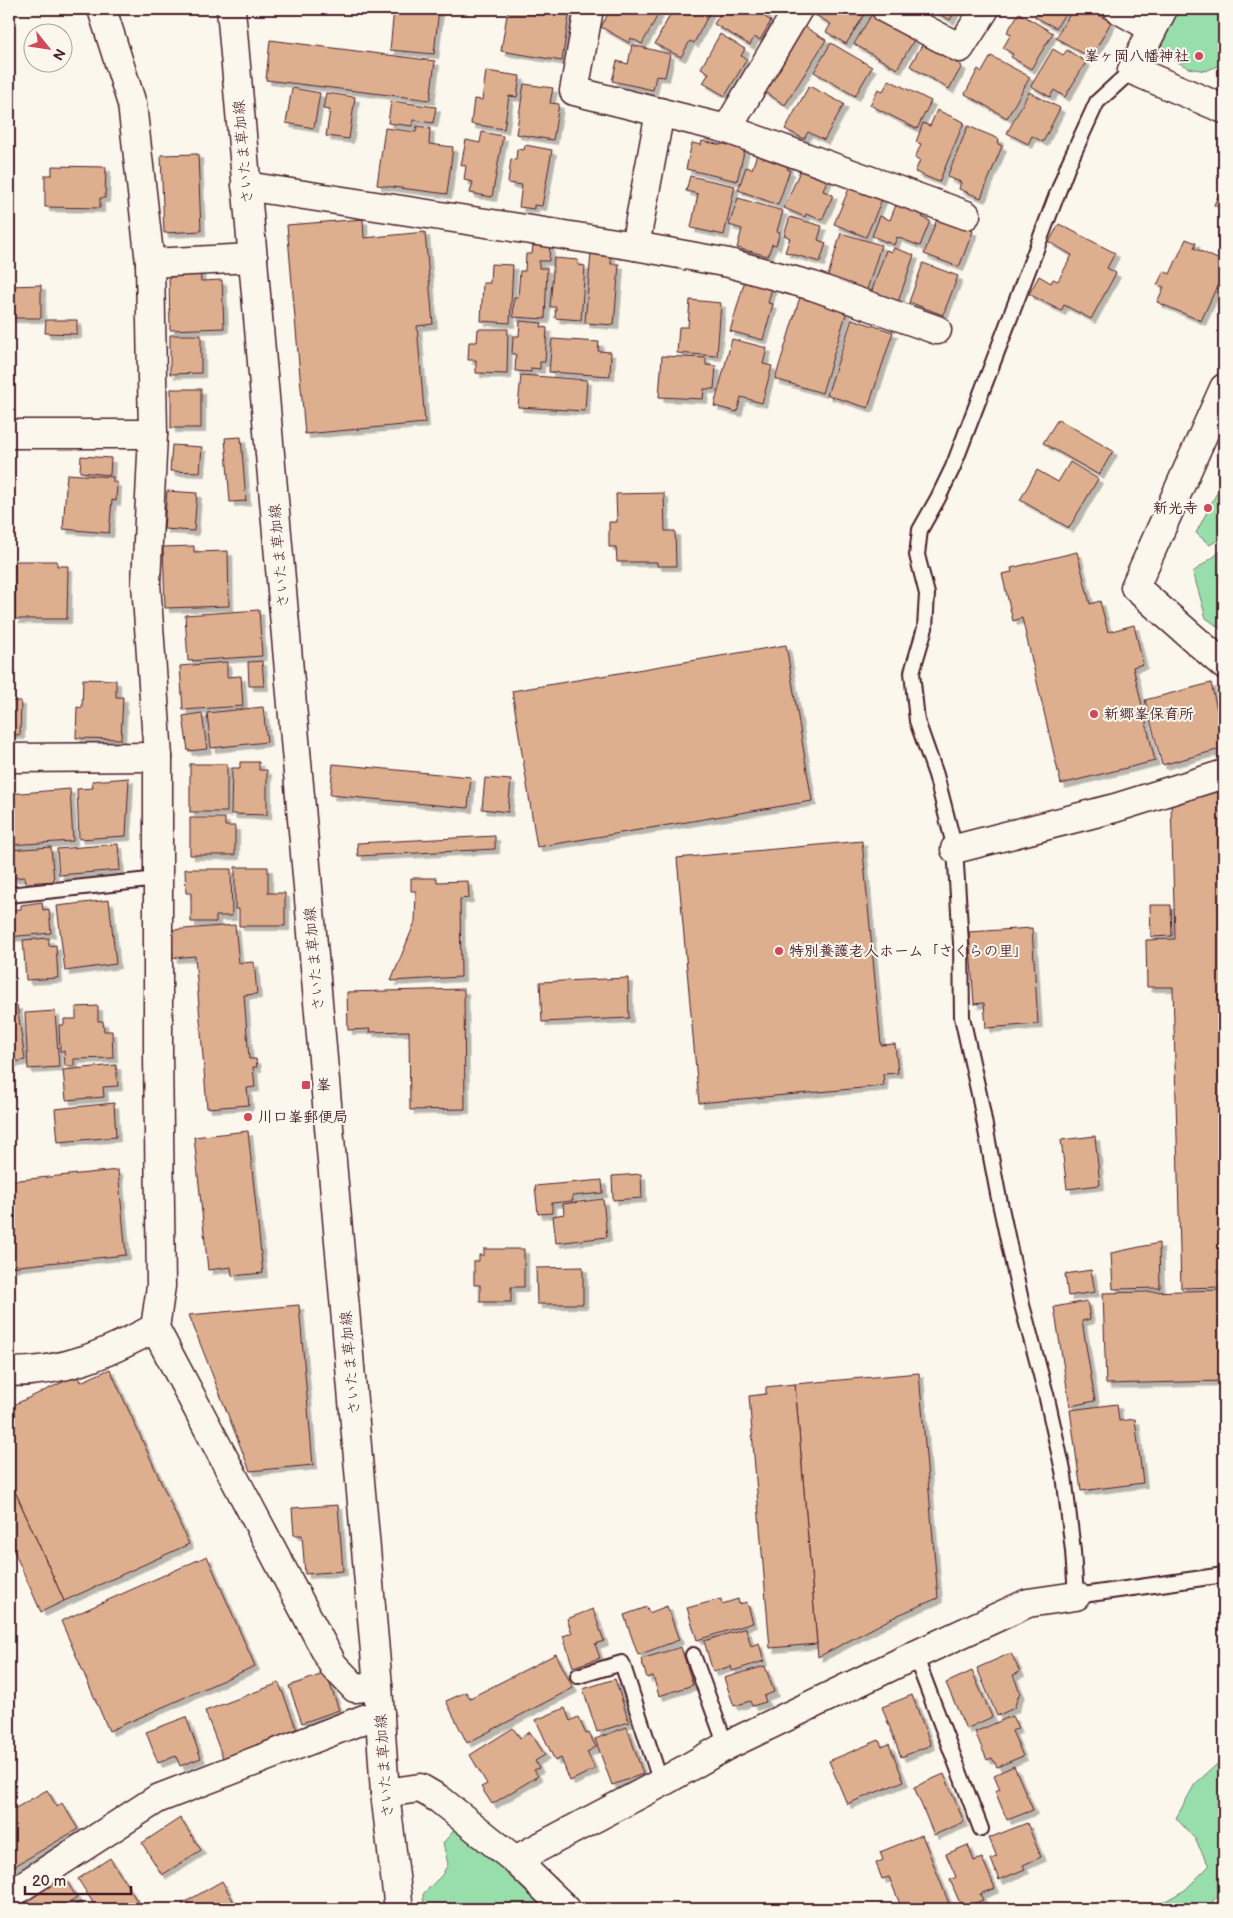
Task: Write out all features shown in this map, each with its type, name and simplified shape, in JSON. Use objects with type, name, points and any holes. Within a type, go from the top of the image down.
[{"type":"street","points":[[102,9],[132,104],[150,263],[153,434],[146,583],[158,757],[158,1055],[161,1286],[155,1328],[333,1665],[355,1688],[378,1686]]},
{"type":"street","name":"さいたま草加線","points":[[231,9],[378,1686],[384,1793],[399,1909]]},
{"type":"street","points":[[589,9],[574,91],[727,129],[966,215]]},
{"type":"street","points":[[727,129],[798,9]]},
{"type":"street","points":[[886,9],[960,48],[985,9]]},
{"type":"street","points":[[1118,9],[1157,18],[1132,70],[1224,109]]},
{"type":"street","points":[[635,246],[660,112]]},
{"type":"street","points":[[246,186],[635,246],[729,263],[813,286],[937,330]]},
{"type":"street","points":[[150,263],[252,258]]},
{"type":"street","points":[[1224,388],[1135,587],[1224,665]]},
{"type":"street","points":[[9,434],[153,434]]},
{"type":"street","points":[[9,758],[158,757]]},
{"type":"street","points":[[955,850],[1115,808],[1224,774]]},
{"type":"street","points":[[9,1372],[34,1372],[71,1365],[112,1351],[155,1328]]},
{"type":"street","points":[[515,1860],[661,1783],[726,1746],[915,1655],[1028,1603],[1076,1596]]},
{"type":"street","points":[[9,1895],[157,1799],[380,1713]]},
{"type":"street","points":[[384,1793],[420,1788],[439,1799],[515,1860],[566,1909]]},
{"type":"street","points":[[9,1900],[14,1909]]},
{"type":"lane","points":[[1132,70],[1097,102],[1069,163],[953,467],[920,530],[918,555],[927,594],[925,628],[912,672],[917,721],[936,775],[955,850],[961,943],[962,1017],[1020,1296],[1064,1475],[1076,1596],[1224,1575]]},
{"type":"lane","points":[[9,895],[158,879]]},
{"type":"lane","points":[[693,1654],[726,1746]]},
{"type":"lane","points":[[915,1655],[981,1829]]},
{"type":"lane","points":[[578,1676],[622,1662],[661,1783]]},
{"type":"green space","name":"峯ヶ岡八幡神社","points":[[1178,9],[1224,9],[1224,63],[1206,71],[1188,68],[1159,51]]},
{"type":"green space","points":[[1224,479],[1224,536],[1210,545],[1196,533]]},
{"type":"green space","points":[[1224,549],[1224,631],[1206,618],[1193,572]]},
{"type":"green space","points":[[1224,1758],[1224,1889],[1206,1909],[1151,1909],[1185,1890],[1209,1866],[1195,1839],[1176,1818],[1195,1784]]},
{"type":"green space","points":[[456,1828],[493,1856],[524,1890],[547,1909],[424,1909],[423,1894],[442,1875],[448,1864],[443,1843]]},
{"type":"building","points":[[394,9],[439,9],[434,54],[390,50]]},
{"type":"building","points":[[508,9],[570,9],[562,61],[501,51]]},
{"type":"building","points":[[602,9],[651,9],[659,13],[642,44],[631,38],[629,43],[601,27],[608,14]]},
{"type":"building","points":[[673,9],[703,9],[710,12],[694,43],[690,41],[681,57],[655,44]]},
{"type":"building","points":[[723,9],[768,9],[765,17],[771,21],[760,40],[754,37],[750,45],[714,24]]},
{"type":"building","points":[[819,9],[860,9],[866,12],[846,44],[826,32],[831,24],[815,15]]},
{"type":"building","points":[[875,9],[898,31],[914,40],[897,69],[854,44]]},
{"type":"building","points":[[930,9],[956,9],[950,20]]},
{"type":"building","points":[[1040,9],[1068,9],[1056,28],[1035,17]]},
{"type":"building","points":[[1073,9],[1099,9],[1103,11],[1100,16],[1111,22],[1091,58],[1056,38]]},
{"type":"building","points":[[1019,13],[1053,33],[1031,69],[1011,57],[1013,54],[1003,48],[1011,34],[1007,32]]},
{"type":"building","points":[[797,22],[826,40],[785,105],[757,87]]},
{"type":"building","points":[[720,34],[745,49],[741,56],[747,59],[725,96],[703,83],[709,73],[701,68]]},
{"type":"building","points":[[926,38],[951,52],[948,58],[962,66],[949,89],[910,66]]},
{"type":"building","points":[[270,40],[435,61],[430,100],[266,80]]},
{"type":"building","points":[[831,43],[872,67],[855,96],[814,72]]},
{"type":"building","points":[[632,45],[670,54],[665,77],[656,76],[653,90],[612,81],[617,61],[628,64]]},
{"type":"building","points":[[1053,49],[1063,55],[1067,50],[1086,62],[1065,97],[1054,90],[1050,97],[1031,86]]},
{"type":"building","points":[[991,56],[1030,77],[1007,118],[965,94],[978,69],[982,72]]},
{"type":"building","points":[[486,71],[520,76],[517,97],[509,96],[504,129],[471,124],[474,99],[482,100]]},
{"type":"building","points":[[889,80],[931,101],[917,129],[870,105],[878,89],[883,91]]},
{"type":"building","points":[[524,84],[553,88],[550,103],[559,104],[553,140],[516,134]]},
{"type":"building","points":[[809,86],[844,104],[824,140],[808,132],[804,139],[785,129]]},
{"type":"building","points":[[292,88],[320,93],[314,128],[286,123]]},
{"type":"building","points":[[1029,92],[1060,108],[1043,142],[1032,136],[1028,144],[1007,133]]},
{"type":"building","points":[[326,93],[355,97],[349,139],[326,136],[330,110],[323,109]]},
{"type":"building","points":[[391,101],[436,107],[433,123],[413,120],[412,126],[388,123]]},
{"type":"building","points":[[937,110],[964,122],[939,182],[915,172],[920,160],[915,158],[921,144],[916,142],[923,123],[930,126]]},
{"type":"building","points":[[417,126],[430,128],[429,144],[453,147],[447,194],[377,185],[385,128],[416,132]]},
{"type":"building","points":[[968,126],[999,139],[998,144],[1002,146],[981,198],[959,189],[961,182],[947,177]]},
{"type":"building","points":[[482,132],[503,136],[492,197],[470,193],[473,182],[464,180],[466,166],[461,165],[466,140],[480,143]]},
{"type":"building","points":[[724,139],[746,144],[737,181],[686,169],[692,143],[701,145],[702,141],[722,145]]},
{"type":"building","points":[[525,145],[552,150],[542,206],[534,205],[534,209],[519,207],[522,185],[508,183],[511,159],[516,160],[517,149],[524,150]]},
{"type":"building","points":[[759,148],[790,160],[787,169],[790,170],[778,205],[738,190],[746,167],[752,169]]},
{"type":"building","points":[[198,154],[201,231],[164,233],[161,155]]},
{"type":"building","points":[[803,164],[829,175],[823,191],[833,195],[822,220],[806,214],[805,217],[784,208]]},
{"type":"building","points":[[52,166],[106,167],[105,198],[100,198],[100,208],[45,207],[45,175],[52,175]]},
{"type":"building","points":[[690,176],[735,186],[724,235],[691,228],[698,194],[686,191]]},
{"type":"building","points":[[1224,183],[1224,210],[1214,205]]},
{"type":"building","points":[[851,184],[883,197],[866,237],[834,224]]},
{"type":"building","points":[[738,198],[783,211],[777,231],[780,232],[776,245],[772,244],[768,256],[737,248],[742,229],[729,225]]},
{"type":"building","points":[[898,200],[925,211],[922,217],[930,221],[920,246],[897,237],[894,245],[872,236],[880,216],[890,220]]},
{"type":"building","points":[[940,211],[963,227],[973,231],[959,267],[924,254]]},
{"type":"building","points":[[790,217],[822,226],[818,240],[826,243],[820,262],[785,252],[790,238],[784,235]]},
{"type":"building","points":[[363,219],[364,238],[425,232],[433,324],[417,326],[425,423],[305,434],[287,225]]},
{"type":"building","points":[[1059,224],[1115,253],[1107,268],[1116,273],[1091,319],[1064,305],[1061,311],[1029,294],[1039,276],[1051,283],[1053,279],[1058,281],[1072,255],[1049,242]]},
{"type":"building","points":[[841,233],[881,245],[867,290],[864,289],[862,296],[827,279]]},
{"type":"building","points":[[1186,239],[1196,243],[1194,248],[1224,262],[1224,271],[1201,321],[1157,302],[1164,287],[1157,285],[1164,271],[1170,274]]},
{"type":"building","points":[[533,244],[550,244],[549,261],[539,261],[539,268],[547,268],[545,319],[513,317],[514,297],[518,297],[520,271],[525,271],[526,254],[532,254]]},
{"type":"building","points":[[894,248],[914,255],[898,302],[871,293],[886,250],[892,252]]},
{"type":"building","points":[[591,253],[611,255],[611,264],[619,264],[614,325],[585,323]]},
{"type":"building","points":[[554,258],[578,260],[578,265],[585,266],[581,320],[555,318],[556,307],[550,307]]},
{"type":"building","points":[[923,263],[958,276],[943,315],[909,302]]},
{"type":"building","points":[[491,264],[513,265],[510,323],[481,321],[483,283],[490,283]]},
{"type":"building","points":[[200,270],[201,281],[222,280],[224,328],[170,330],[169,277],[181,276],[181,271]]},
{"type":"building","points":[[745,280],[772,288],[768,303],[773,304],[763,340],[730,331]]},
{"type":"building","points":[[41,285],[41,318],[9,318],[9,286]]},
{"type":"building","points":[[800,297],[847,311],[822,393],[775,379]]},
{"type":"building","points":[[690,300],[721,303],[717,356],[677,353],[679,327],[688,327]]},
{"type":"building","points":[[852,319],[893,332],[868,408],[827,395]]},
{"type":"building","points":[[46,320],[77,320],[77,334],[45,333]]},
{"type":"building","points":[[520,321],[542,323],[541,327],[547,328],[545,362],[540,362],[540,369],[531,368],[531,372],[515,371],[516,354],[512,354],[513,336],[519,336]]},
{"type":"building","points":[[478,329],[508,329],[507,374],[476,373],[476,360],[468,360],[469,342],[477,342]]},
{"type":"building","points":[[170,335],[201,335],[201,373],[170,374]]},
{"type":"building","points":[[552,339],[599,342],[598,351],[611,352],[610,376],[549,372]]},
{"type":"building","points":[[732,339],[767,348],[763,364],[772,366],[762,403],[741,397],[737,412],[714,406]]},
{"type":"building","points":[[662,356],[706,358],[706,365],[716,366],[714,389],[704,389],[703,399],[659,397]]},
{"type":"building","points":[[521,375],[587,380],[585,411],[518,407]]},
{"type":"building","points":[[171,389],[201,389],[201,428],[171,428]]},
{"type":"building","points":[[1058,419],[1113,451],[1099,475],[1043,443]]},
{"type":"building","points":[[241,437],[246,501],[230,502],[225,438]]},
{"type":"building","points":[[172,445],[202,447],[200,472],[170,471]]},
{"type":"building","points":[[81,456],[111,458],[110,475],[80,472]]},
{"type":"building","points":[[1070,462],[1098,479],[1069,528],[1020,500],[1037,470],[1058,482]]},
{"type":"building","points":[[67,474],[113,477],[113,482],[117,483],[116,501],[112,500],[109,533],[63,529]]},
{"type":"building","points":[[167,491],[197,493],[194,531],[164,529]]},
{"type":"building","points":[[664,493],[665,531],[675,531],[676,566],[657,566],[657,562],[617,562],[616,547],[609,547],[609,522],[617,522],[616,494]]},
{"type":"building","points":[[194,546],[194,552],[228,551],[229,606],[165,608],[163,547]]},
{"type":"building","name":"新郷峯保育所","points":[[1077,552],[1090,604],[1100,601],[1108,632],[1134,625],[1143,664],[1133,667],[1155,761],[1061,784],[1022,618],[1013,621],[1002,574],[1012,572],[1011,568]]},
{"type":"building","points":[[15,561],[57,561],[57,566],[68,566],[67,619],[15,619]]},
{"type":"building","points":[[259,610],[262,656],[188,661],[185,615]]},
{"type":"building","points":[[786,645],[812,801],[537,847],[512,691]]},
{"type":"building","points":[[262,661],[264,686],[249,686],[248,662]]},
{"type":"building","points":[[227,662],[227,677],[241,676],[243,706],[183,710],[180,666]]},
{"type":"building","points":[[83,679],[116,680],[116,697],[123,697],[121,739],[76,738],[77,707],[82,708]]},
{"type":"building","points":[[1211,683],[1224,740],[1224,748],[1162,765],[1145,700]]},
{"type":"building","points":[[9,701],[21,701],[20,735],[9,734]]},
{"type":"building","points":[[263,707],[267,742],[211,748],[207,713]]},
{"type":"building","points":[[202,713],[207,749],[188,751],[183,716]]},
{"type":"building","points":[[240,762],[259,762],[259,770],[267,770],[267,815],[231,814],[232,768],[240,768]]},
{"type":"building","points":[[190,764],[227,764],[227,812],[190,812]]},
{"type":"building","points":[[333,764],[471,777],[468,808],[330,795]]},
{"type":"building","points":[[129,778],[126,836],[79,839],[77,789],[93,788],[92,781]]},
{"type":"building","points":[[485,778],[511,780],[508,812],[482,809]]},
{"type":"building","points":[[70,789],[73,841],[9,845],[9,794]]},
{"type":"building","points":[[1224,790],[1224,1287],[1181,1288],[1173,987],[1147,987],[1146,940],[1175,939],[1171,803]]},
{"type":"building","points":[[190,818],[225,818],[225,826],[235,826],[235,855],[190,855]]},
{"type":"building","points":[[495,836],[495,849],[358,856],[357,843]]},
{"type":"building","name":"特別養護老人ホーム「さくらの里」","points":[[862,841],[881,1045],[895,1044],[898,1073],[883,1074],[884,1086],[699,1103],[677,858]]},
{"type":"building","points":[[118,844],[120,870],[59,875],[57,849]]},
{"type":"building","points":[[51,847],[54,881],[26,883],[25,877],[9,878],[9,850]]},
{"type":"building","points":[[235,867],[268,867],[268,893],[285,893],[285,926],[239,926],[239,909],[235,909]]},
{"type":"building","points":[[185,869],[231,869],[232,916],[216,916],[216,922],[191,922],[191,893],[186,893]]},
{"type":"building","points":[[411,878],[437,878],[437,882],[468,881],[469,898],[460,899],[461,977],[391,981],[415,922],[416,891],[411,891]]},
{"type":"building","points":[[109,900],[116,964],[65,971],[57,906]]},
{"type":"building","points":[[42,902],[43,910],[49,909],[51,933],[9,937],[9,910],[21,909],[21,905]]},
{"type":"building","points":[[1150,905],[1171,905],[1172,936],[1151,937]]},
{"type":"building","points":[[235,925],[239,963],[254,962],[257,994],[244,995],[249,1059],[256,1059],[257,1067],[253,1067],[255,1087],[247,1088],[249,1105],[207,1108],[195,956],[173,958],[171,930]]},
{"type":"building","points":[[1032,928],[1038,1024],[986,1028],[984,1003],[974,1004],[969,932]]},
{"type":"building","points":[[49,938],[49,946],[56,945],[58,978],[26,980],[23,940]]},
{"type":"building","points":[[628,978],[629,1018],[542,1022],[540,982]]},
{"type":"building","points":[[464,989],[465,1109],[410,1110],[409,1031],[369,1032],[370,1029],[348,1030],[347,992]]},
{"type":"building","points":[[17,1005],[25,1060],[9,1063],[9,1006]]},
{"type":"building","points":[[98,1006],[98,1021],[103,1021],[104,1031],[112,1031],[113,1058],[74,1059],[74,1066],[65,1066],[64,1051],[60,1051],[59,1025],[64,1025],[64,1019],[76,1019],[76,1007]]},
{"type":"building","points":[[55,1011],[59,1067],[28,1069],[25,1013]]},
{"type":"building","points":[[116,1065],[118,1086],[103,1087],[104,1097],[66,1100],[63,1070]]},
{"type":"building","points":[[114,1103],[116,1137],[58,1142],[55,1109]]},
{"type":"building","points":[[248,1131],[263,1273],[232,1276],[231,1267],[208,1270],[194,1137]]},
{"type":"building","points":[[1095,1136],[1100,1185],[1067,1189],[1061,1140]]},
{"type":"building","points":[[118,1170],[126,1255],[9,1267],[9,1181]]},
{"type":"building","points":[[641,1174],[642,1198],[613,1200],[612,1176]]},
{"type":"building","points":[[602,1180],[603,1193],[572,1196],[573,1201],[552,1203],[552,1213],[538,1214],[535,1186]]},
{"type":"building","points":[[603,1199],[607,1237],[556,1243],[553,1216],[564,1214],[563,1204]]},
{"type":"building","points":[[1159,1243],[1160,1288],[1113,1289],[1111,1253]]},
{"type":"building","points":[[484,1249],[524,1249],[524,1287],[511,1287],[511,1302],[480,1302],[480,1285],[474,1285],[474,1261],[479,1261],[479,1255],[484,1255]]},
{"type":"building","points":[[583,1267],[583,1304],[537,1304],[536,1268]]},
{"type":"building","points":[[1091,1270],[1095,1292],[1068,1296],[1065,1274]]},
{"type":"building","points":[[1224,1290],[1224,1381],[1106,1384],[1103,1293]]},
{"type":"building","points":[[1087,1301],[1090,1319],[1082,1321],[1095,1401],[1070,1406],[1054,1307]]},
{"type":"building","points":[[299,1305],[313,1465],[250,1471],[189,1315]]},
{"type":"building","points":[[110,1369],[189,1544],[64,1601],[9,1478],[9,1407],[78,1375],[81,1382]]},
{"type":"building","points":[[919,1373],[938,1598],[898,1615],[818,1657],[795,1384]]},
{"type":"building","points":[[795,1384],[817,1644],[770,1648],[749,1396],[766,1394],[766,1387]]},
{"type":"building","points":[[1117,1404],[1119,1421],[1135,1419],[1143,1483],[1081,1491],[1070,1410]]},
{"type":"building","points":[[9,1478],[64,1601],[41,1612],[9,1540]]},
{"type":"building","points":[[338,1505],[343,1571],[305,1574],[302,1535],[294,1535],[292,1508]]},
{"type":"building","points":[[207,1556],[255,1666],[109,1731],[61,1621]]},
{"type":"building","points":[[721,1599],[722,1604],[738,1599],[739,1604],[747,1602],[753,1623],[697,1640],[687,1608]]},
{"type":"building","points":[[667,1606],[679,1640],[638,1655],[624,1615],[647,1607],[649,1613]]},
{"type":"building","points":[[593,1609],[604,1641],[595,1644],[600,1658],[573,1667],[563,1636],[572,1633],[567,1619]]},
{"type":"building","points":[[746,1628],[751,1646],[759,1643],[764,1661],[732,1671],[731,1666],[713,1672],[704,1641]]},
{"type":"building","points":[[681,1647],[693,1685],[659,1696],[653,1676],[647,1678],[641,1659]]},
{"type":"building","points":[[1011,1653],[1020,1672],[1013,1675],[1020,1692],[1014,1708],[997,1716],[977,1668]]},
{"type":"building","points":[[556,1654],[573,1688],[467,1743],[446,1701],[466,1692],[470,1698]]},
{"type":"building","points":[[765,1666],[774,1692],[764,1696],[766,1702],[752,1706],[750,1701],[734,1706],[724,1678]]},
{"type":"building","points":[[972,1671],[992,1717],[966,1729],[946,1683]]},
{"type":"building","points":[[326,1673],[339,1710],[302,1723],[289,1686]]},
{"type":"building","points":[[615,1679],[629,1722],[597,1732],[583,1689]]},
{"type":"building","points":[[279,1683],[297,1730],[223,1758],[205,1711]]},
{"type":"building","points":[[912,1695],[931,1745],[901,1757],[882,1707]]},
{"type":"building","points":[[565,1708],[570,1721],[578,1717],[586,1734],[589,1733],[596,1747],[587,1752],[595,1769],[570,1781],[561,1758],[555,1761],[536,1720]]},
{"type":"building","points":[[1012,1716],[1018,1728],[1012,1731],[1023,1756],[997,1767],[992,1758],[987,1760],[975,1732]]},
{"type":"building","points":[[186,1717],[201,1758],[180,1766],[176,1756],[158,1763],[146,1732]]},
{"type":"building","points":[[627,1727],[643,1774],[612,1785],[595,1739]]},
{"type":"building","points":[[513,1728],[520,1738],[530,1732],[545,1755],[535,1761],[539,1768],[534,1770],[538,1776],[492,1804],[481,1787],[487,1784],[470,1755]]},
{"type":"building","points":[[879,1740],[882,1747],[889,1744],[904,1781],[847,1804],[829,1761]]},
{"type":"building","points":[[1014,1766],[1033,1810],[1007,1820],[995,1791],[1000,1789],[994,1775]]},
{"type":"building","points":[[944,1774],[964,1822],[934,1835],[914,1787]]},
{"type":"building","points":[[47,1790],[57,1807],[62,1803],[78,1829],[13,1867],[9,1860],[9,1805],[11,1804],[14,1809]]},
{"type":"building","points":[[180,1818],[201,1850],[162,1875],[142,1843]]},
{"type":"building","points":[[1027,1823],[1041,1857],[1023,1865],[1025,1869],[999,1880],[991,1859],[997,1857],[989,1838]]},
{"type":"building","points":[[922,1835],[950,1906],[942,1909],[902,1909],[889,1877],[882,1879],[876,1863],[883,1860],[880,1852]]},
{"type":"building","points":[[968,1845],[974,1861],[982,1858],[995,1888],[980,1894],[983,1900],[962,1908],[950,1880],[956,1877],[946,1854]]},
{"type":"building","points":[[110,1858],[142,1909],[97,1909],[78,1879]]},
{"type":"building","points":[[64,1877],[77,1898],[60,1909],[31,1909],[26,1902]]},
{"type":"building","points":[[222,1881],[237,1908],[185,1909],[182,1904]]},
{"type":"building","points":[[81,1902],[85,1909],[69,1909]]},
{"type":"place","name":"峯ヶ岡八幡神社","points":[[1199,56]]},
{"type":"place","name":"新光寺","points":[[1208,508]]},
{"type":"place","name":"新郷峯保育所","points":[[1094,714]]},
{"type":"place","name":"特別養護老人ホーム「さくらの里」","points":[[779,951]]},
{"type":"place","name":"峯","points":[[306,1085]]},
{"type":"place","name":"川口峯郵便局","points":[[248,1117]]}]
